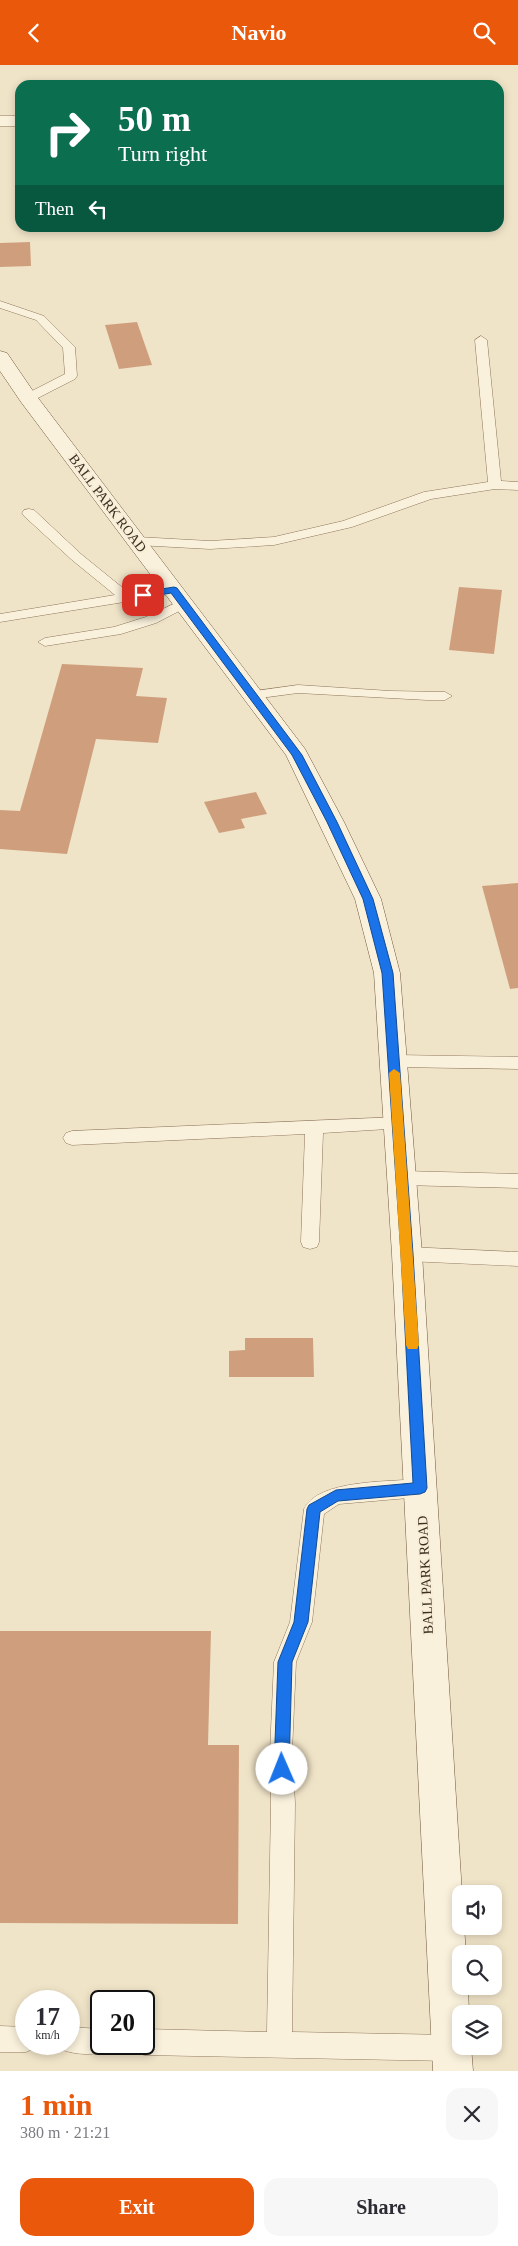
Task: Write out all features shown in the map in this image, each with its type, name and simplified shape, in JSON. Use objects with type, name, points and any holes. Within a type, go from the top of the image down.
[{"type":"street","points":[[0,121],[15,121]]},
{"type":"street","name":"BALL PARK ROAD","points":[[0,357],[28,398],[297,755],[332,822],[368,899],[387,973],[394,1061],[407,1254],[452,2059]]},
{"type":"lane","points":[[0,304],[40,318],[70,347],[72,375],[28,398]]},
{"type":"lane","points":[[481,340],[495,485]]},
{"type":"lane","points":[[137,541],[210,545],[274,541],[347,524],[429,495],[495,485],[518,486]]},
{"type":"lane","points":[[29,513],[59,543],[127,598]]},
{"type":"lane","points":[[0,618],[127,598],[179,596]]},
{"type":"lane","points":[[45,642],[116,631],[151,620],[179,596]]},
{"type":"lane","points":[[253,695],[276,689],[297,687],[379,695],[446,696]]},
{"type":"lane","points":[[394,1061],[518,1063]]},
{"type":"lane","points":[[72,1138],[398,1123]]},
{"type":"lane","points":[[310,1242],[314,1127]]},
{"type":"lane","points":[[402,1178],[518,1181]]},
{"type":"lane","points":[[407,1254],[518,1259]]},
{"type":"lane","points":[[279,2044],[283,1803],[281,1752],[285,1662],[301,1622],[314,1509],[336,1496],[420,1488]]},
{"type":"lane","points":[[0,2039],[15,2039]]},
{"type":"lane","points":[[155,2042],[279,2044],[452,2059]]},
{"type":"building","points":[[30,242],[31,266],[0,267],[0,243]]},
{"type":"building","points":[[137,322],[152,365],[119,369],[105,325]]},
{"type":"building","points":[[459,587],[502,590],[494,654],[449,650]]},
{"type":"building","points":[[62,664],[143,668],[136,696],[167,698],[158,743],[96,739],[67,854],[0,849],[0,810],[20,811]]},
{"type":"building","points":[[256,792],[267,814],[241,819],[245,828],[219,833],[204,802]]},
{"type":"building","points":[[518,883],[518,988],[510,989],[482,886]]},
{"type":"building","points":[[245,1338],[313,1338],[314,1377],[229,1377],[229,1351],[245,1350]]},
{"type":"building","points":[[0,1631],[211,1631],[208,1745],[239,1745],[238,1924],[0,1923]]},
{"type":"slow traffic","points":[[394,1073],[412,1345]]},
{"type":"route","points":[[143,595],[174,590],[297,755],[332,822],[368,899],[387,973],[407,1254],[420,1488],[336,1496],[314,1509],[301,1622],[285,1662],[282,1769]]}]
